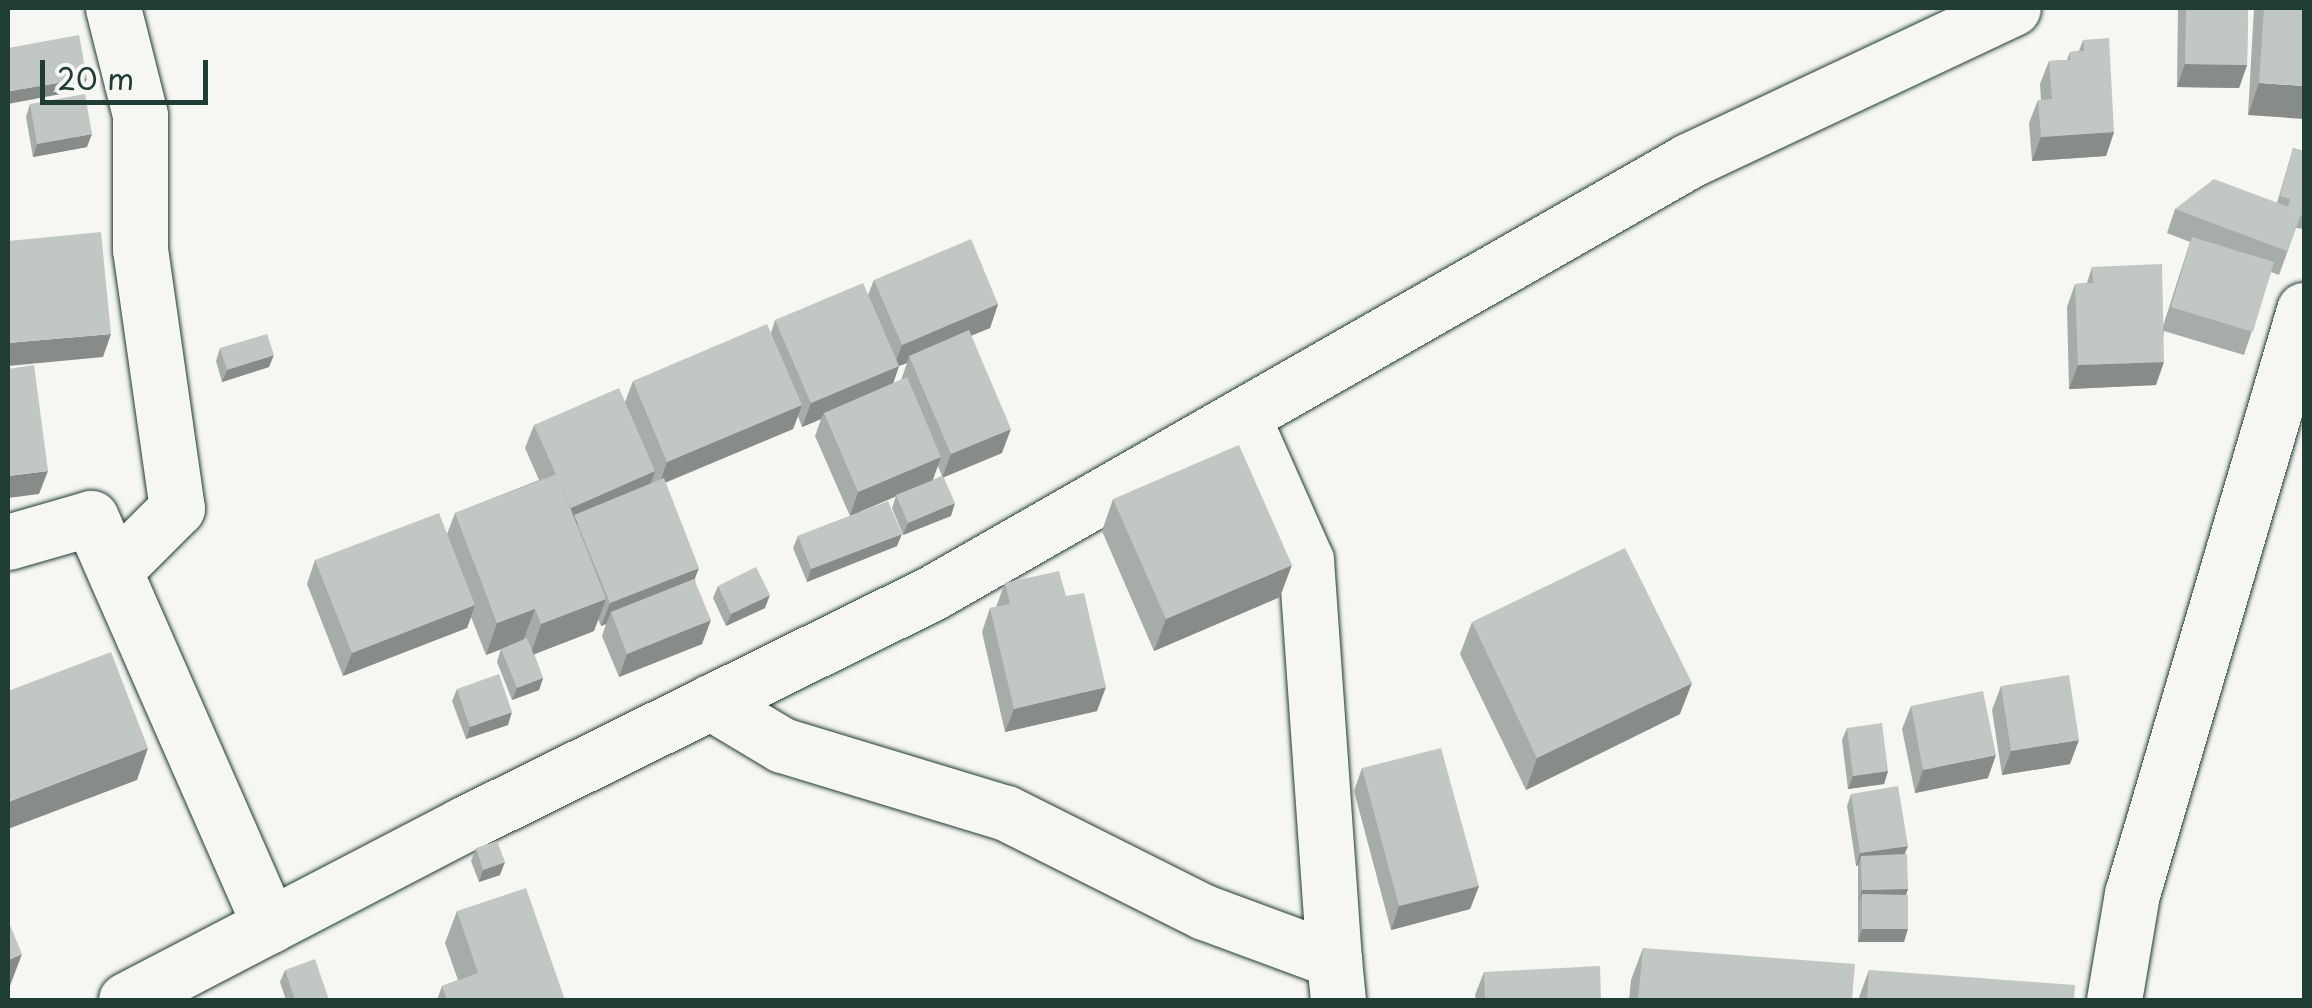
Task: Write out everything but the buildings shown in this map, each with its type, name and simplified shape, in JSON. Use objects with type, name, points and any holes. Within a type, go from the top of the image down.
[{"type":"street","points":[[113,8],[140,115],[140,249],[176,508],[116,569]]},
{"type":"street","points":[[126,1000],[172,988],[270,925],[932,593],[1688,162],[2013,8]]},
{"type":"street","points":[[2114,1000],[2132,894],[2294,372],[2304,310]]},
{"type":"street","points":[[1243,418],[1306,560],[1336,980]]},
{"type":"street","points":[[8,542],[91,518],[270,925]]},
{"type":"street","points":[[710,702],[782,745],[1006,813],[1336,980]]}]
